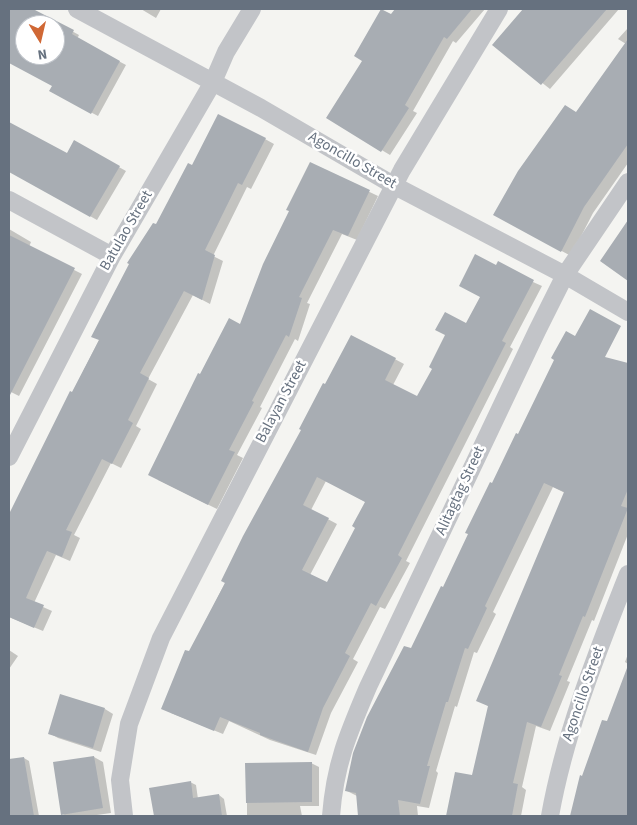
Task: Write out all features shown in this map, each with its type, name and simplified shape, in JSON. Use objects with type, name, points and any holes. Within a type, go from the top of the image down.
[{"type":"street","name":"Agoncillo Street","points":[[77,9],[213,82],[395,186],[565,275],[628,312]]},
{"type":"street","name":"Batulao Street","points":[[9,457],[14,432],[112,256],[213,82],[226,52],[252,9]]},
{"type":"street","name":"Balayan Street","points":[[124,816],[120,780],[129,724],[161,638],[395,186],[451,87],[499,9]]},
{"type":"street","name":"Alitagtag Street","points":[[331,816],[334,785],[343,745],[354,720],[565,275],[628,182]]},
{"type":"street","points":[[9,200],[112,256]]},
{"type":"street","name":"Agoncillo Street","points":[[550,816],[559,766],[600,643],[628,574]]},
{"type":"building","points":[[9,9],[33,9],[45,15],[15,15],[15,65],[65,65],[65,25],[74,30],[72,34],[120,61],[91,114],[49,91],[52,86],[9,63]]},
{"type":"building","points":[[381,9],[391,14],[395,9],[472,9],[447,39],[444,37],[405,105],[409,108],[381,152],[326,118],[362,61],[354,56]]},
{"type":"building","points":[[523,9],[607,9],[541,85],[492,45]]},
{"type":"building","points":[[628,39],[628,144],[584,207],[561,252],[493,215],[518,171],[565,105],[576,112]]},
{"type":"building","points":[[218,114],[266,138],[242,185],[238,183],[205,250],[215,255],[202,300],[184,291],[140,373],[149,378],[128,420],[133,423],[112,464],[102,459],[66,530],[72,532],[62,557],[47,551],[26,598],[44,605],[34,628],[9,617],[9,514],[70,391],[72,392],[99,340],[91,337],[129,264],[127,263],[153,223],[156,224],[188,163],[192,165]]},
{"type":"building","points":[[9,122],[67,153],[74,140],[120,166],[90,217],[9,172]]},
{"type":"building","points":[[310,162],[370,190],[348,236],[333,230],[299,297],[302,298],[289,337],[286,335],[252,401],[254,402],[229,450],[235,452],[208,505],[148,475],[198,373],[200,374],[229,318],[240,324],[263,264],[289,211],[286,210]]},
{"type":"building","points":[[628,220],[628,281],[600,261]]},
{"type":"building","points":[[9,235],[75,268],[9,397]]},
{"type":"building","points":[[475,254],[496,265],[498,261],[534,280],[502,341],[506,343],[398,555],[402,558],[376,606],[371,603],[345,653],[350,656],[323,708],[308,752],[260,735],[260,733],[220,717],[214,731],[161,709],[185,650],[189,651],[225,583],[221,581],[243,536],[301,430],[299,429],[323,383],[325,384],[351,335],[396,358],[385,380],[417,396],[432,369],[429,367],[445,335],[435,330],[445,312],[466,323],[480,297],[459,286]],"holes":[[[317,477],[365,502],[352,526],[355,528],[327,582],[302,570],[329,518],[303,505]]]},
{"type":"building","points":[[590,309],[621,326],[605,357],[628,363],[628,489],[621,506],[628,508],[585,617],[583,616],[559,675],[562,676],[541,727],[527,722],[513,783],[518,784],[512,816],[446,816],[455,772],[472,775],[488,706],[476,701],[564,492],[544,483],[485,606],[487,608],[468,649],[465,648],[448,702],[446,702],[427,766],[430,766],[420,804],[398,800],[400,816],[358,816],[356,793],[345,791],[353,753],[367,717],[404,646],[411,648],[441,586],[443,587],[468,534],[465,533],[516,433],[518,434],[554,360],[551,358],[566,331],[575,336]]},
{"type":"building","points":[[627,668],[628,816],[570,816],[580,775],[582,776],[602,720],[607,721]]},
{"type":"building","points":[[60,694],[105,708],[93,748],[48,734]]},
{"type":"building","points":[[94,756],[103,808],[61,815],[53,762]]},
{"type":"building","points":[[24,757],[34,816],[9,816],[9,759]]},
{"type":"building","points":[[312,762],[312,802],[246,803],[245,763]]},
{"type":"building","points":[[191,781],[193,798],[219,794],[222,816],[154,816],[149,788]]}]
